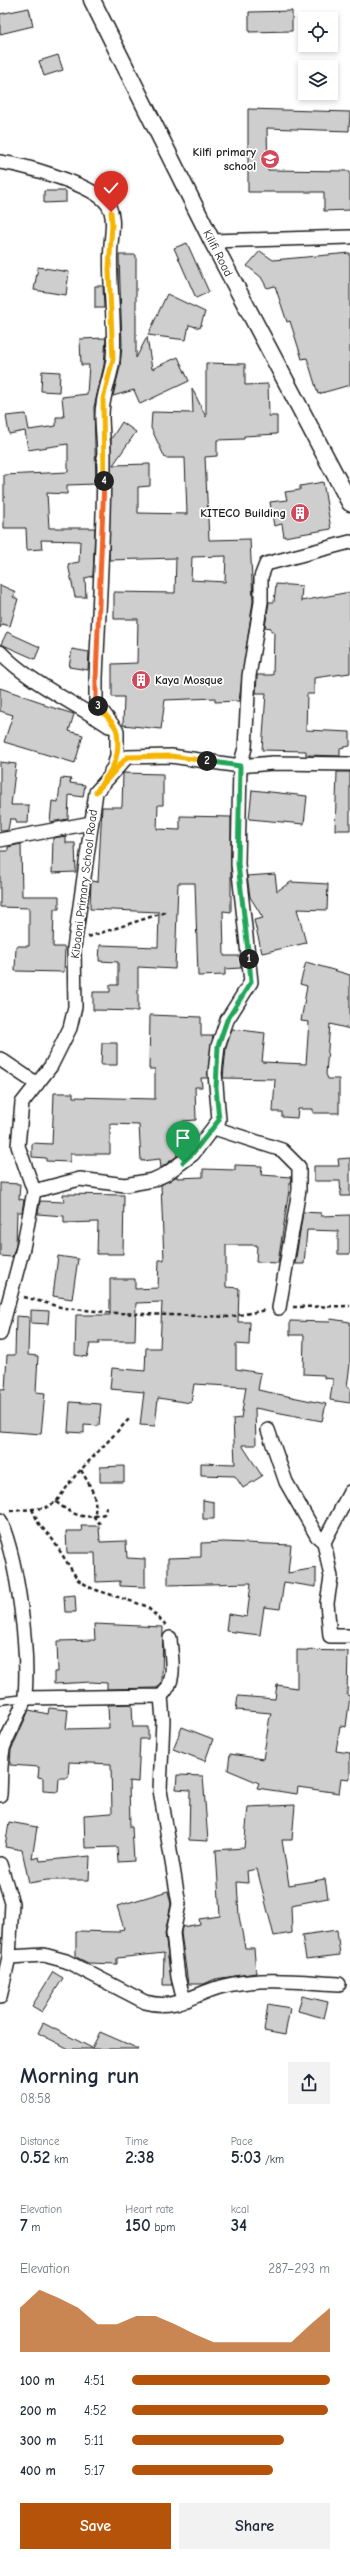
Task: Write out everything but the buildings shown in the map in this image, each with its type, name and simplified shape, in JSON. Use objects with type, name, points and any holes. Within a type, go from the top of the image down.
[{"type":"street","name":"Kilifi Road","points":[[92,0],[212,241],[350,503]]},
{"type":"street","points":[[0,162],[72,182],[100,197],[108,204],[111,212],[112,225],[109,269],[113,359],[103,399],[102,414],[104,455],[103,520],[96,703],[117,731],[114,768],[96,792]]},
{"type":"street","points":[[212,241],[350,237]]},
{"type":"street","points":[[0,1334],[2,1311],[10,1292],[23,1248],[34,1191],[80,1180],[125,1186],[142,1184],[166,1174],[183,1162],[214,1128],[219,1120],[215,1073],[222,1031],[251,982],[238,864],[240,766],[244,748],[248,691],[261,602],[261,577],[266,564],[350,542]]},
{"type":"street","points":[[0,652],[45,687],[117,731]]},
{"type":"street","name":"Kibaoni Primary School Road","points":[[34,1191],[18,1146],[22,1103],[51,1066],[70,1028],[75,1007],[76,940],[96,792],[127,757],[171,756],[240,766],[272,763],[350,764]]},
{"type":"street","points":[[0,840],[91,823]]},
{"type":"street","points":[[0,1059],[37,1084]]},
{"type":"street","points":[[214,1128],[282,1150],[299,1167],[299,1190],[279,1308]]},
{"type":"street","points":[[268,1430],[286,1482],[317,1536],[324,1542],[331,1577],[328,1603],[330,1636],[350,1636]]},
{"type":"street","points":[[324,1542],[350,1492]]},
{"type":"street","points":[[0,1795],[3,1750],[25,1698],[24,1653],[16,1578],[3,1516]]},
{"type":"street","points":[[25,1698],[161,1696],[167,1690],[172,1679],[170,1638]]},
{"type":"street","points":[[161,1696],[163,1720],[160,1790],[179,1904],[173,1933],[178,1977],[182,1993],[187,2000]]},
{"type":"street","points":[[0,1864],[12,1903],[9,1957],[0,1997]]},
{"type":"street","points":[[9,1957],[44,1954],[66,1961],[145,2002],[159,2006],[175,2005],[224,1986],[272,1980],[339,1984]]},
{"type":"lane","points":[[0,1701],[25,1698]]},
{"type":"path","points":[[76,940],[120,929],[166,912]]},
{"type":"path","points":[[10,1292],[64,1308],[116,1313],[229,1317],[279,1308],[350,1306]]},
{"type":"path","points":[[3,1516],[32,1509],[45,1508],[56,1502],[81,1470],[130,1418]]},
{"type":"path","points":[[81,1470],[95,1495],[98,1505],[94,1517]]},
{"type":"path","points":[[56,1502],[77,1516],[94,1517],[104,1514],[107,1505]]},
{"type":"path","points":[[32,1509],[39,1524],[52,1540],[78,1580],[93,1588],[146,1606],[167,1626],[170,1638]]},
{"type":"path","points":[[94,1517],[100,1524]]},
{"type":"place","name":"Kilfi primary school","points":[[270,159]]},
{"type":"place","name":"KITECO Building","points":[[300,513]]},
{"type":"place","name":"Kaya Mosque","points":[[141,680]]},
{"type":"route","points":[[111,212],[112,225],[109,269],[113,359],[103,399],[102,414],[104,455],[103,520],[96,703],[117,731],[117,755],[114,768],[96,792],[127,757],[171,756],[240,766],[238,864],[242,912],[251,970],[251,982],[248,989],[227,1020],[218,1046],[215,1073],[219,1120],[192,1154],[183,1162]]}]
